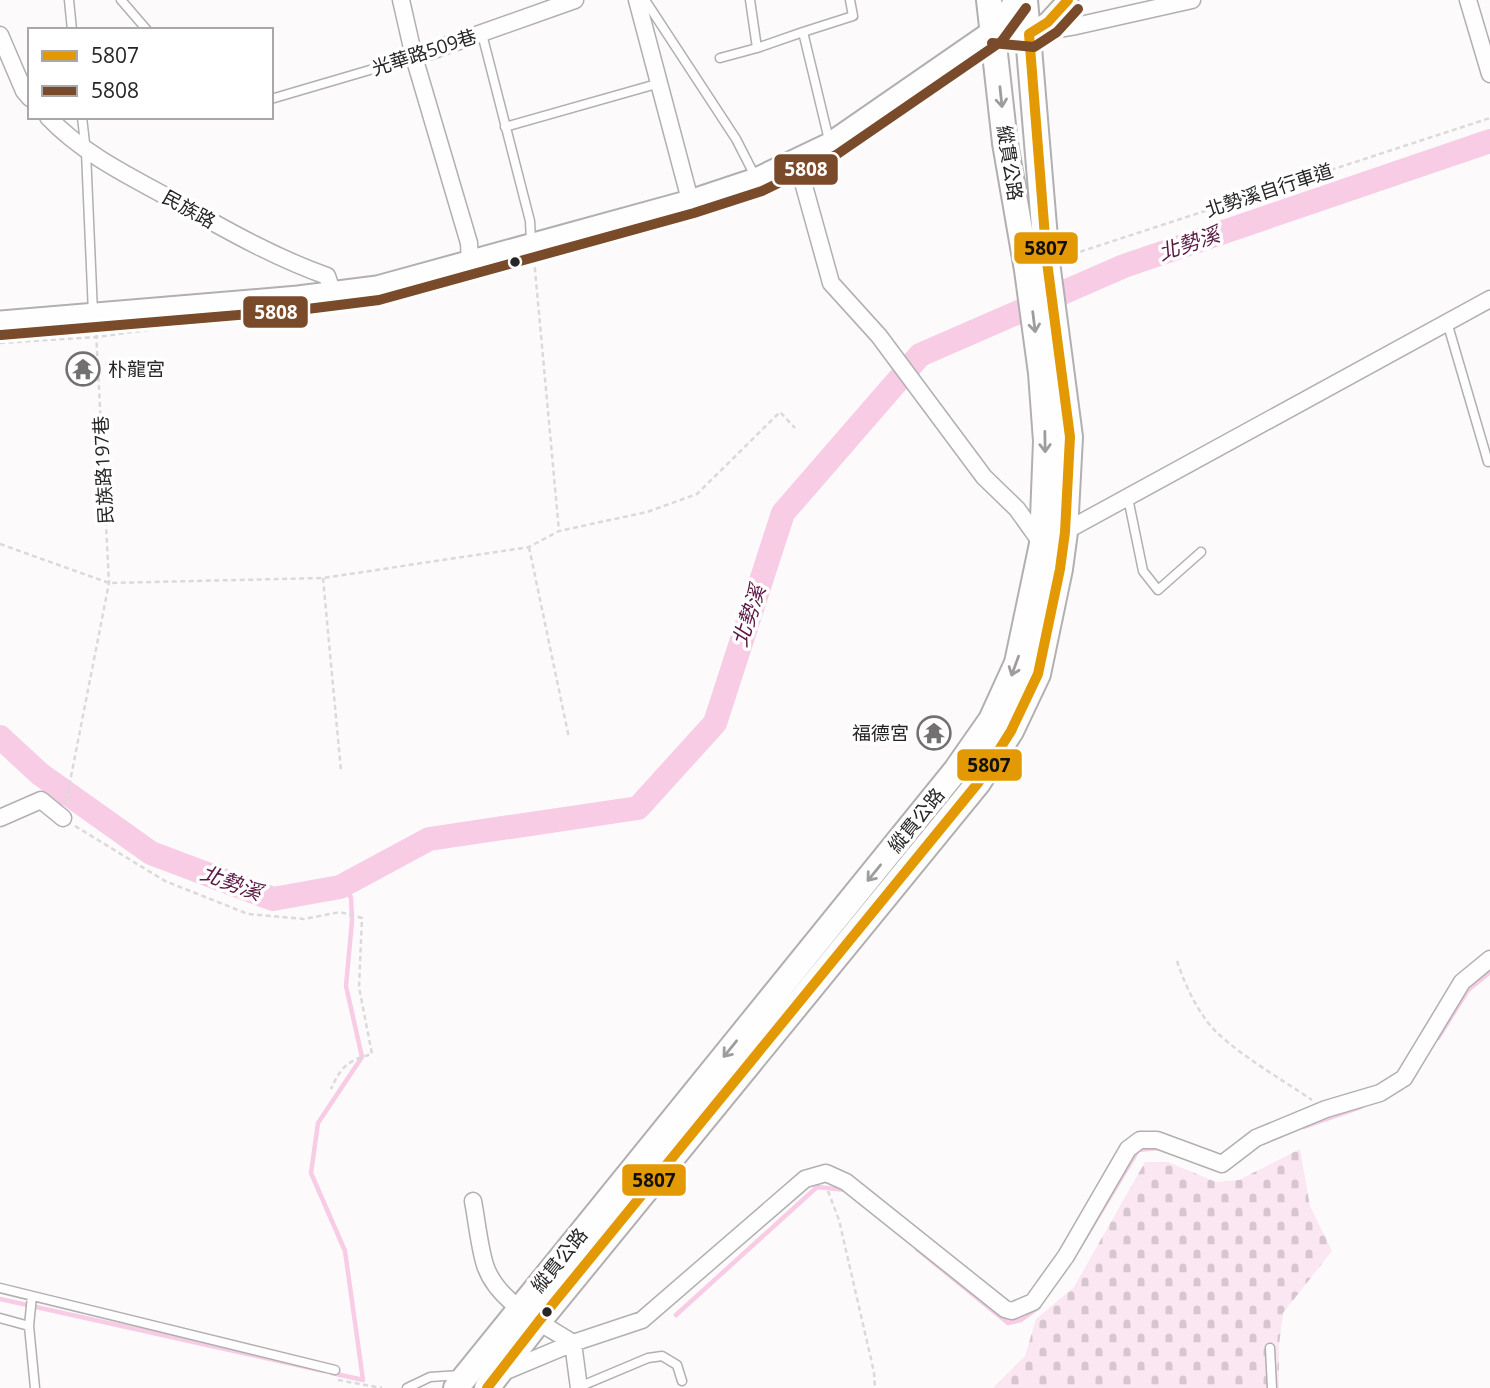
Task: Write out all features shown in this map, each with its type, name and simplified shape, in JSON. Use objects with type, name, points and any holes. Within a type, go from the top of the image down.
[{"type":"main road","name":"縱貫公路","points":[[989,0],[1005,143],[1037,266]]},
{"type":"main road","name":"縱貫公路","points":[[529,1315],[978,783],[1011,730],[1038,674],[1065,532],[1070,437],[1051,370],[1037,266],[1029,34],[1025,0]]},
{"type":"main road","name":"縱貫公路","points":[[477,1381],[956,770],[991,720],[1017,663],[1042,544],[1051,370]]},
{"type":"street","points":[[401,0],[414,57],[469,243],[470,262]]},
{"type":"street","name":"光華路509巷","points":[[414,57],[575,0]]},
{"type":"street","points":[[637,0],[690,200]]},
{"type":"street","points":[[0,321],[298,296],[377,286],[690,200],[756,178],[829,143],[994,29],[1015,0]]},
{"type":"street","points":[[1029,34],[1048,22],[1068,0]]},
{"type":"street","points":[[994,29],[1029,34],[1192,0]]},
{"type":"street","points":[[1468,0],[1490,74]]},
{"type":"street","points":[[0,34],[28,96]]},
{"type":"street","name":"民族路","points":[[50,119],[86,152],[227,230],[304,268],[327,276],[332,291]]},
{"type":"street","points":[[793,161],[801,175],[831,283],[879,336],[984,477],[1017,509],[1042,544],[1490,299]]},
{"type":"street","points":[[0,818],[41,800],[54,810]]},
{"type":"street","points":[[477,1381],[573,1343],[642,1320],[805,1179],[826,1173],[846,1182],[1004,1309],[1012,1311],[1024,1308],[1033,1302],[1066,1256],[1128,1149],[1140,1140],[1157,1140],[1222,1164],[1256,1138],[1326,1110],[1380,1093],[1404,1078],[1462,982],[1490,959]]},
{"type":"street","points":[[473,1201],[486,1266],[498,1289],[529,1315],[573,1343],[579,1387]]},
{"type":"lane","points":[[69,0],[72,28]]},
{"type":"lane","points":[[121,0],[145,28]]},
{"type":"lane","points":[[645,0],[736,139],[756,178]]},
{"type":"lane","points":[[750,0],[757,48]]},
{"type":"lane","points":[[720,58],[853,16],[850,0]]},
{"type":"lane","points":[[803,32],[829,143]]},
{"type":"lane","points":[[482,34],[530,221],[531,244]]},
{"type":"lane","name":"光華路509巷","points":[[273,98],[414,57]]},
{"type":"lane","points":[[505,127],[660,83]]},
{"type":"lane","points":[[82,119],[93,313]]},
{"type":"lane","points":[[1447,322],[1488,461]]},
{"type":"lane","points":[[1128,498],[1143,570],[1158,590],[1201,552]]},
{"type":"lane","points":[[0,1289],[335,1370]]},
{"type":"lane","points":[[32,1298],[29,1326],[35,1388]]},
{"type":"lane","points":[[0,1318],[29,1326]]},
{"type":"lane","points":[[1270,1348],[1272,1388]]},
{"type":"lane","points":[[579,1387],[648,1358],[662,1356],[677,1365],[682,1381]]},
{"type":"lane","points":[[407,1388],[430,1377],[477,1381]]},
{"type":"path","name":"北勢溪自行車道","points":[[1037,266],[1490,118]]},
{"type":"path","points":[[531,244],[559,531]]},
{"type":"path","name":"民族路197巷","points":[[54,810],[73,764],[109,583],[97,337],[93,313]]},
{"type":"path","points":[[0,544],[109,583],[323,578],[529,547],[559,531],[647,512],[697,494],[780,412],[795,428]]},
{"type":"path","points":[[529,547],[569,738]]},
{"type":"path","points":[[323,578],[341,771]]},
{"type":"path","points":[[54,810],[165,881],[248,914],[304,919],[340,912],[362,918],[359,987],[372,1054],[352,1059],[331,1089]]},
{"type":"path","points":[[1177,961],[1187,988],[1207,1022],[1231,1044],[1326,1110]]},
{"type":"path","points":[[828,1195],[839,1220],[875,1388]]},
{"type":"path","points":[[338,1380],[382,1388]]},
{"type":"green space","points":[[1300,1149],[1310,1206],[1332,1251],[1283,1313],[1279,1345],[1279,1388],[993,1388],[1025,1356],[1036,1319],[1074,1287],[1145,1162],[1168,1162],[1216,1182],[1239,1180]]},
{"type":"waterway","name":"北勢溪","points":[[0,737],[40,774],[151,853],[273,899],[340,887],[429,839],[638,808],[715,723],[783,513],[920,355],[1124,266],[1490,141]]},
{"type":"waterway","points":[[53,805],[77,800]]},
{"type":"waterway","points":[[332,1373],[363,1380],[345,1251],[311,1173],[318,1123],[362,1057],[346,986],[352,921],[351,897],[340,887]]},
{"type":"waterway","points":[[1438,1038],[1468,990],[1490,972]]},
{"type":"waterway","points":[[1304,1127],[1361,1107]]},
{"type":"waterway","points":[[1079,1248],[1138,1150],[1158,1148]]},
{"type":"waterway","points":[[676,1315],[817,1187],[846,1190]]},
{"type":"waterway","points":[[917,1249],[1008,1323],[1021,1320],[1039,1307]]},
{"type":"waterway","points":[[0,1299],[324,1371]]},
{"type":"transit line","name":"5807","points":[[487,1388],[978,783],[1011,731],[1038,674],[1065,532],[1070,437],[1047,262],[1029,34],[1048,22],[1068,0]]},
{"type":"transit line","name":"5808","points":[[1,335],[299,310],[379,300],[694,213],[762,191],[836,155],[1002,41],[1026,8]]},
{"type":"transit line","name":"5808","points":[[992,43],[1034,47],[1057,32],[1078,9]]},
{"type":"place","name":"朴龍宮","points":[[83,369]]},
{"type":"place","name":"福德宮","points":[[934,733]]}]
